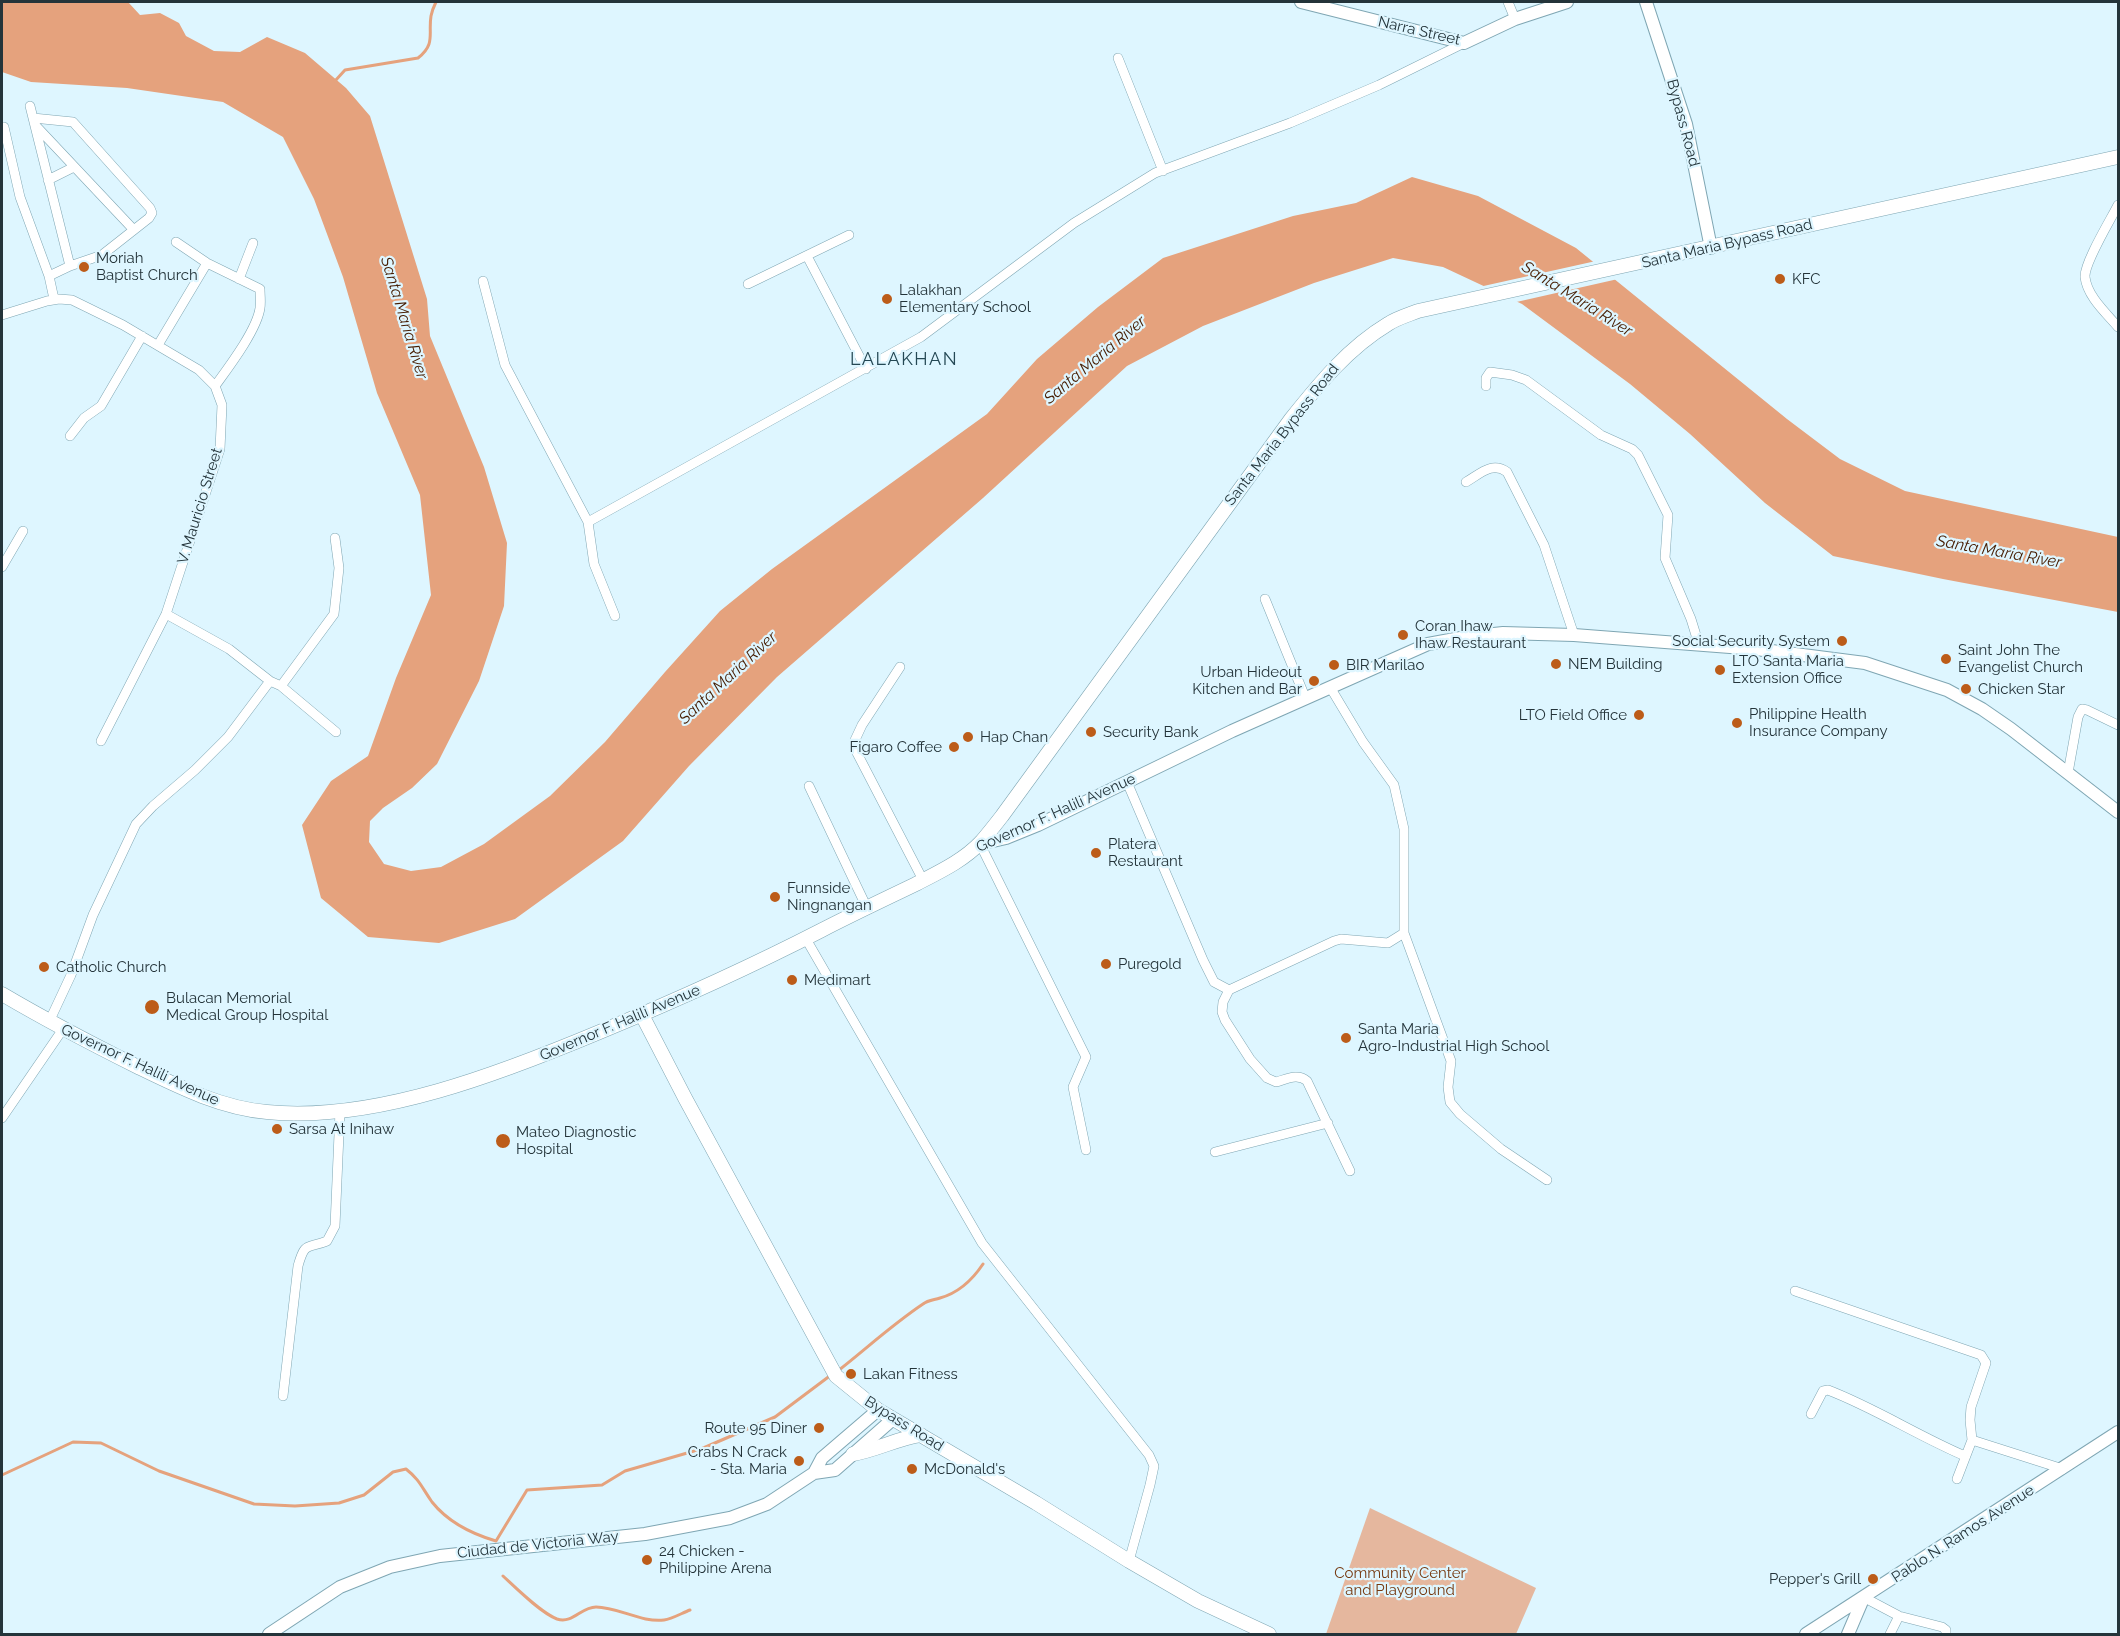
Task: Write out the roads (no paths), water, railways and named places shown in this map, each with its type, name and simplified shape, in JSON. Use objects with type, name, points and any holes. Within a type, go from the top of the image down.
[{"type":"main road","name":"Narra Street","points":[[1301,2],[1464,43],[1515,19],[1567,2]]},
{"type":"main road","name":"Bypass Road","points":[[1646,2],[1686,123],[1711,248]]},
{"type":"main road","name":"Santa Maria Bypass Road","points":[[980,843],[1002,816],[1262,457],[1325,376],[1354,348],[1389,322],[1418,311],[2118,157]]},
{"type":"main road","name":"Governor F. Halili Avenue","points":[[2,994],[49,1022],[214,1101],[266,1112],[298,1114],[340,1111],[396,1101],[520,1064],[704,988],[953,865],[980,843],[1006,838],[1305,697],[1428,644],[1449,639],[1503,633],[1574,635],[1756,649],[1864,663],[1947,690],[1982,709],[2118,813]]},
{"type":"main road","name":"Bypass Road","points":[[642,1014],[836,1376],[878,1410],[1129,1561],[1198,1600],[1269,1635]]},
{"type":"main road","name":"Ciudad de Victoria Way","points":[[814,1473],[822,1458],[878,1410]]},
{"type":"main road","name":"Ciudad de Victoria Way","points":[[269,1635],[340,1587],[390,1567],[440,1556],[645,1534],[730,1518],[767,1504],[814,1473],[835,1470],[893,1419]]},
{"type":"main road","name":"Pablo N. Ramos Avenue","points":[[1806,1635],[2118,1432]]},
{"type":"main road","points":[[853,1454],[873,1450],[906,1437],[921,1435]]},
{"type":"main road","points":[[1848,1635],[1864,1599]]},
{"type":"street","points":[[1509,2],[1515,19]]},
{"type":"street","points":[[588,522],[921,337],[1074,223],[1155,173],[1290,123],[1379,85],[1464,43]]},
{"type":"street","points":[[1118,57],[1163,171]]},
{"type":"street","points":[[30,106],[70,266]]},
{"type":"street","points":[[34,122],[133,229]]},
{"type":"street","points":[[34,122],[73,122],[152,213],[149,218],[102,255],[48,276]]},
{"type":"street","points":[[4,127],[20,197],[54,299]]},
{"type":"street","points":[[48,180],[75,167]]},
{"type":"street","points":[[2118,205],[2089,260],[2085,274],[2088,287],[2118,327]]},
{"type":"street","points":[[748,284],[849,235]]},
{"type":"street","points":[[2,315],[54,299],[72,300],[158,345],[199,370],[215,386],[241,349],[260,310],[260,289],[207,263],[176,242]]},
{"type":"street","points":[[239,279],[253,243]]},
{"type":"street","points":[[807,256],[866,369]]},
{"type":"street","points":[[158,345],[207,263]]},
{"type":"street","points":[[483,281],[505,365],[588,522],[594,564],[615,616]]},
{"type":"street","points":[[70,436],[84,418],[101,406],[141,336]]},
{"type":"street","points":[[1486,386],[1486,378],[1490,372],[1512,375],[1526,380],[1601,435],[1632,449],[1638,455],[1668,515],[1665,558],[1691,619],[1699,645]]},
{"type":"street","name":"V. Mauricio Street","points":[[101,741],[166,614],[220,449],[222,405],[215,386]]},
{"type":"street","points":[[1466,482],[1492,466],[1501,467],[1507,472],[1544,545],[1574,635]]},
{"type":"street","points":[[2,567],[23,531]]},
{"type":"street","points":[[281,686],[334,614],[339,568],[335,538]]},
{"type":"street","points":[[1265,599],[1305,697]]},
{"type":"street","points":[[166,614],[229,649],[270,681],[281,686],[336,732]]},
{"type":"street","points":[[900,667],[862,725],[855,740],[857,753],[923,880]]},
{"type":"street","points":[[49,1022],[71,975],[93,915],[136,824],[228,737],[270,681]]},
{"type":"street","points":[[1330,687],[1363,742],[1394,785],[1404,829],[1404,933],[1450,1061],[1448,1087],[1450,1102],[1460,1114],[1502,1149],[1547,1180]]},
{"type":"street","points":[[2068,773],[2078,717],[2082,710],[2087,710],[2118,725]]},
{"type":"street","points":[[1127,782],[1203,960],[1214,982],[1229,990]]},
{"type":"street","points":[[809,786],[867,908]]},
{"type":"street","points":[[980,843],[1086,1057],[1073,1087],[1086,1150]]},
{"type":"street","points":[[1350,1171],[1307,1082],[1296,1076],[1276,1082],[1267,1078],[1250,1059],[1222,1012],[1222,1002],[1229,990],[1334,941],[1341,939],[1388,943],[1404,933]]},
{"type":"street","points":[[806,939],[982,1243],[1149,1455],[1154,1466],[1129,1561]]},
{"type":"street","points":[[2,1119],[63,1029]]},
{"type":"street","points":[[284,1396],[298,1266],[306,1248],[312,1244],[327,1241],[334,1226],[340,1111]]},
{"type":"street","points":[[1215,1152],[1328,1124]]},
{"type":"street","points":[[1795,1291],[1984,1358],[1985,1367],[1971,1407],[1972,1440],[1957,1479]]},
{"type":"street","points":[[1811,1414],[1823,1391],[1828,1390],[1856,1401],[1930,1442],[1965,1456]]},
{"type":"street","points":[[1972,1440],[2062,1469]]},
{"type":"street","points":[[1864,1599],[1899,1616],[1942,1627],[1946,1630],[1946,1635]]},
{"type":"street","points":[[1890,1635],[1899,1616]]},
{"type":"water","name":"Santa Maria River","points":[[2,2],[128,2],[140,15],[160,13],[179,23],[186,36],[214,51],[240,52],[267,37],[305,53],[346,88],[370,116],[427,299],[430,336],[484,467],[507,543],[504,606],[479,681],[437,764],[412,788],[383,808],[370,821],[369,842],[384,864],[411,871],[441,867],[484,844],[550,796],[605,742],[720,611],[772,569],[987,414],[1037,359],[1098,307],[1163,258],[1293,216],[1356,203],[1412,177],[1478,196],[1576,248],[1787,419],[1840,459],[1905,491],[2118,537],[2118,612],[1833,556],[1765,503],[1690,434],[1630,384],[1522,304],[1443,267],[1393,258],[1314,283],[1203,326],[1127,366],[983,498],[777,677],[689,766],[623,841],[515,919],[439,943],[368,937],[321,898],[302,825],[331,781],[368,756],[396,678],[431,595],[420,495],[377,393],[343,277],[314,199],[283,137],[223,102],[127,88],[31,82],[2,72]]},
{"type":"waterway","points":[[335,81],[345,70],[418,58],[424,53],[429,43],[431,16],[436,2]]},
{"type":"waterway","points":[[839,1370],[925,1303],[947,1296],[959,1289],[975,1275],[983,1264]]},
{"type":"waterway","points":[[2,1475],[73,1442],[101,1443],[159,1471],[254,1504],[295,1506],[339,1503],[364,1495],[393,1472],[406,1469],[445,1516],[469,1531],[496,1541],[527,1490],[602,1485],[625,1471],[701,1449],[775,1417],[831,1375]]},
{"type":"waterway","points":[[503,1576],[536,1606],[557,1619],[568,1619],[596,1607],[656,1620],[667,1619],[690,1610]]},
{"type":"place","name":"Moriah Baptist Church","points":[[84,267]]},
{"type":"place","name":"KFC","points":[[1780,279]]},
{"type":"place","name":"Lalakhan Elementary School","points":[[887,299]]},
{"type":"place","name":"Coran Ihaw Ihaw Restaurant","points":[[1403,635]]},
{"type":"place","name":"Social Security System","points":[[1842,641]]},
{"type":"place","name":"Saint John The Evangelist Church","points":[[1946,659]]},
{"type":"place","name":"NEM Building","points":[[1556,664]]},
{"type":"place","name":"BIR Marilao","points":[[1334,665]]},
{"type":"place","name":"LTO Santa Maria Extension Office","points":[[1720,670]]},
{"type":"place","name":"Urban Hideout Kitchen and Bar","points":[[1314,681]]},
{"type":"place","name":"Chicken Star","points":[[1966,689]]},
{"type":"place","name":"LTO Field Office","points":[[1639,715]]},
{"type":"place","name":"Philippine Health Insurance Company","points":[[1737,723]]},
{"type":"place","name":"Security Bank","points":[[1091,732]]},
{"type":"place","name":"Hap Chan","points":[[968,737]]},
{"type":"place","name":"Figaro Coffee","points":[[954,747]]},
{"type":"place","name":"Platera Restaurant","points":[[1096,853]]},
{"type":"place","name":"Funnside Ningnangan","points":[[775,897]]},
{"type":"place","name":"Puregold","points":[[1106,964]]},
{"type":"place","name":"Catholic Church","points":[[44,967]]},
{"type":"place","name":"Medimart","points":[[792,980]]},
{"type":"place","name":"Bulacan Memorial Medical Group Hospital","points":[[152,1007]]},
{"type":"place","name":"Santa Maria Agro-Industrial High School","points":[[1346,1038]]},
{"type":"place","name":"Sarsa At Inihaw","points":[[277,1129]]},
{"type":"place","name":"Mateo Diagnostic Hospital","points":[[503,1141]]},
{"type":"place","name":"Lakan Fitness","points":[[851,1374]]},
{"type":"place","name":"Route 95 Diner","points":[[819,1428]]},
{"type":"place","name":"Crabs N Crack - Sta. Maria","points":[[799,1461]]},
{"type":"place","name":"McDonald's","points":[[912,1469]]},
{"type":"place","name":"24 Chicken - Philippine Arena","points":[[647,1560]]},
{"type":"place","name":"Pepper's Grill","points":[[1873,1579]]},
{"type":"district","name":"LALAKHAN","points":[[904,360]]},
{"type":"park label","name":"Community Center and Playground","points":[[1400,1582]]}]
